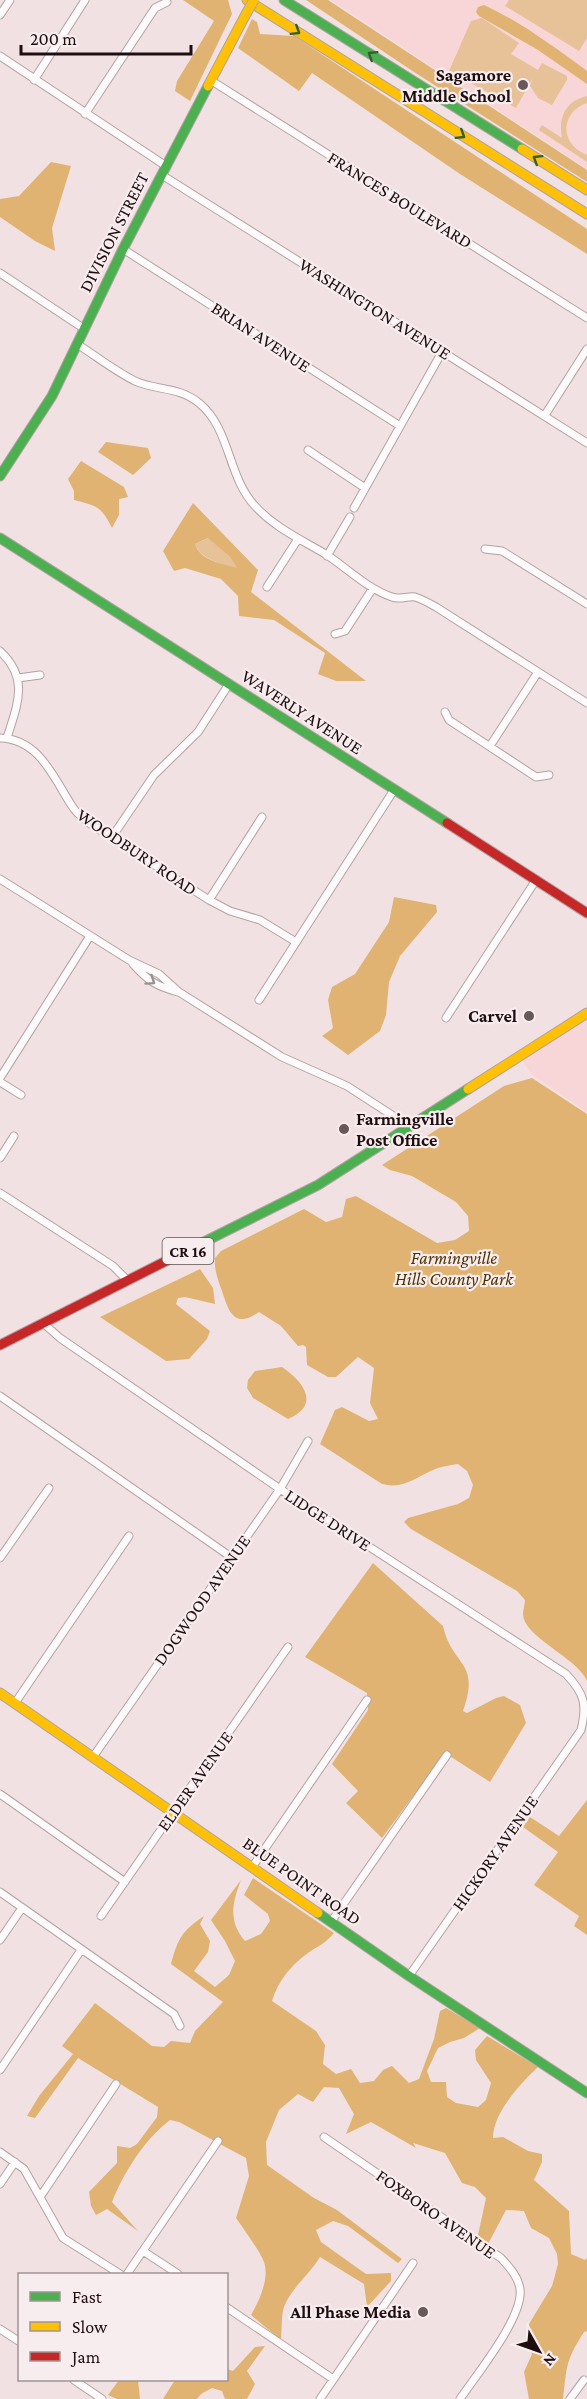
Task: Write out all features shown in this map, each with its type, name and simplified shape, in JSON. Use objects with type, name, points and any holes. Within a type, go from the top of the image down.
[{"type":"main road","points":[[246,0],[587,214]]},
{"type":"main road","name":"DIVISION STREET","points":[[0,476],[52,396],[123,249],[254,0]]},
{"type":"main road","points":[[284,0],[587,190]]},
{"type":"main road","name":"WAVERLY AVENUE","points":[[0,538],[587,913]]},
{"type":"main road","name":"CR 16","points":[[0,1345],[296,1197],[408,1129],[587,1013]]},
{"type":"main road","name":"BLUE POINT ROAD","points":[[0,1693],[409,1976],[587,2093]]},
{"type":"street","points":[[0,15],[10,0]]},
{"type":"street","points":[[34,80],[85,0]]},
{"type":"street","points":[[85,114],[155,8],[167,2]]},
{"type":"street","name":"WASHINGTON AVENUE","points":[[0,56],[164,171],[442,352],[587,443]]},
{"type":"street","name":"FRANCES BOULEVARD","points":[[213,81],[587,318]]},
{"type":"street","name":"BRIAN AVENUE","points":[[123,249],[399,426]]},
{"type":"street","points":[[0,273],[83,328]]},
{"type":"street","points":[[77,344],[135,381],[184,393],[198,402],[223,434],[230,462],[248,497],[276,524],[373,588],[392,597],[401,599],[414,597],[426,601],[587,703]]},
{"type":"street","points":[[545,415],[587,349]]},
{"type":"street","points":[[354,508],[442,352]]},
{"type":"street","points":[[308,450],[365,488]]},
{"type":"street","points":[[327,556],[350,517]]},
{"type":"street","points":[[267,587],[298,539]]},
{"type":"street","points":[[484,549],[502,551],[587,604]]},
{"type":"street","points":[[335,634],[345,631],[373,588]]},
{"type":"street","points":[[0,651],[16,670],[19,698],[3,738]]},
{"type":"street","points":[[490,746],[538,672]]},
{"type":"street","points":[[18,678],[40,675]]},
{"type":"street","points":[[112,837],[150,780],[198,732],[229,684]]},
{"type":"street","points":[[445,712],[449,720],[536,777],[549,776]]},
{"type":"street","name":"WOODBURY ROAD","points":[[3,738],[26,748],[41,759],[49,767],[73,808],[89,823],[209,900],[230,911],[260,920],[296,942]]},
{"type":"street","points":[[259,1000],[394,790]]},
{"type":"street","points":[[209,900],[262,817]]},
{"type":"street","points":[[0,879],[129,960],[150,982],[164,989],[179,992],[282,1057],[347,1086],[399,1119],[408,1129]]},
{"type":"street","points":[[446,1018],[536,880]]},
{"type":"street","points":[[21,1095],[0,1080],[90,936]]},
{"type":"street","points":[[0,1158],[14,1136]]},
{"type":"street","points":[[0,1193],[113,1266],[128,1281]]},
{"type":"street","name":"LIDGE DRIVE","points":[[43,1323],[60,1338],[280,1488],[567,1674],[576,1684],[586,1707],[580,1730]]},
{"type":"street","points":[[0,1396],[231,1557]]},
{"type":"street","name":"DOGWOOD AVENUE","points":[[93,1757],[280,1488],[308,1441]]},
{"type":"street","points":[[0,1558],[49,1488]]},
{"type":"street","points":[[15,1703],[129,1536]]},
{"type":"street","name":"ELDER AVENUE","points":[[101,1916],[288,1647]]},
{"type":"street","points":[[253,1866],[367,1700]]},
{"type":"street","name":"HICKORY AVENUE","points":[[409,1976],[580,1730]]},
{"type":"street","points":[[331,1922],[447,1755]]},
{"type":"street","points":[[0,1794],[125,1882]]},
{"type":"street","points":[[0,1892],[174,2014],[180,2026]]},
{"type":"street","points":[[0,1940],[22,1908]]},
{"type":"street","points":[[0,2070],[81,1950]]},
{"type":"street","points":[[40,2196],[116,2084]]},
{"type":"street","name":"FOXBORO AVENUE","points":[[324,2137],[501,2258],[516,2278],[520,2298],[516,2315],[460,2399]]},
{"type":"street","points":[[128,2273],[218,2141]]},
{"type":"street","points":[[0,2152],[24,2169],[63,2238],[118,2273]]},
{"type":"street","points":[[0,2184],[15,2162]]},
{"type":"street","points":[[143,2251],[176,2273]]},
{"type":"street","points":[[320,2399],[413,2263]]},
{"type":"street","points":[[228,2308],[333,2379]]},
{"type":"street","points":[[0,2329],[18,2341]]},
{"type":"street","points":[[570,2399],[584,2380]]},
{"type":"street","points":[[77,2381],[102,2399]]},
{"type":"shaded area","name":"Sagamore Middle School","points":[[331,0],[587,0],[587,169]]},
{"type":"shaded area","points":[[509,0],[587,0],[587,38],[579,51],[505,6]]},
{"type":"shaded area","points":[[482,18],[519,43],[511,54],[538,70],[542,63],[567,76],[567,80],[552,105],[538,98],[530,86],[533,78],[516,108],[449,71],[471,21]]},
{"type":"shaded area","points":[[587,96],[587,103],[576,109],[568,119],[566,131],[573,145],[587,155],[587,162],[539,130],[542,125],[562,138],[561,124],[565,111],[573,102]]},
{"type":"shaded area","points":[[209,538],[230,557],[238,569],[213,561],[198,550],[195,544]]},
{"type":"shaded area","points":[[587,1013],[587,1112],[531,1074],[520,1057]]},
{"type":"green space","points":[[183,0],[228,0],[232,14],[190,101],[175,91],[177,81],[214,21]]},
{"type":"green space","points":[[306,0],[328,0],[587,170],[587,182],[414,72]]},
{"type":"green space","points":[[484,5],[524,27],[587,71],[587,84],[538,50],[479,16],[476,12],[478,7]]},
{"type":"green space","points":[[252,19],[257,22],[260,34],[294,36],[587,229],[587,254],[460,174],[312,73],[299,91],[238,48]]},
{"type":"green space","points":[[51,162],[71,166],[52,228],[55,251],[35,241],[0,217],[0,199],[19,196]]},
{"type":"green space","points":[[106,442],[148,448],[151,458],[133,475],[98,452]]},
{"type":"green space","points":[[81,461],[124,487],[128,497],[119,499],[119,515],[112,528],[98,508],[74,500],[74,491],[68,479]]},
{"type":"green space","points":[[193,503],[258,570],[251,592],[366,681],[336,681],[318,674],[325,653],[274,620],[239,616],[238,596],[221,579],[185,568],[174,571],[163,551]],"holes":[[[208,538],[230,557],[237,568],[207,558],[195,544]]]},
{"type":"green space","points":[[394,897],[436,905],[437,912],[400,956],[389,982],[386,1015],[380,1031],[348,1055],[322,1036],[333,1028],[328,1000],[332,987],[355,974],[389,922]]},
{"type":"green space","name":"Farmingville Hills County Park","points":[[532,1078],[587,1114],[587,1681],[582,1672],[525,1623],[523,1614],[525,1600],[517,1591],[411,1529],[404,1522],[408,1518],[458,1504],[469,1498],[473,1485],[467,1471],[458,1464],[438,1468],[398,1485],[382,1484],[320,1444],[335,1410],[342,1407],[369,1421],[378,1419],[370,1403],[374,1368],[358,1357],[336,1377],[328,1377],[307,1365],[306,1347],[298,1346],[281,1326],[259,1312],[251,1317],[239,1319],[230,1312],[215,1267],[215,1258],[221,1251],[304,1209],[326,1222],[342,1217],[346,1199],[356,1196],[437,1243],[455,1240],[469,1231],[468,1216],[456,1202],[412,1176],[390,1170],[382,1165],[504,1086]]},
{"type":"green space","points":[[200,1269],[213,1288],[215,1304],[185,1297],[178,1298],[176,1304],[210,1331],[207,1339],[189,1359],[166,1361],[100,1317]]},
{"type":"green space","points":[[282,1367],[297,1379],[306,1393],[304,1407],[288,1419],[253,1398],[247,1388],[248,1380],[255,1371]]},
{"type":"green space","points":[[373,1563],[443,1626],[452,1649],[467,1673],[468,1694],[463,1711],[467,1713],[504,1696],[520,1705],[526,1723],[490,1782],[445,1753],[382,1838],[346,1803],[358,1791],[332,1764],[368,1710],[367,1693],[305,1657]]},
{"type":"green space","points":[[587,1800],[587,1935],[574,1926],[579,1916],[534,1885],[558,1852],[523,1827],[530,1817],[559,1836]]},
{"type":"green space","points":[[253,1878],[334,1933],[291,1968],[282,1980],[272,2001],[316,2031],[325,2045],[323,2064],[336,2074],[351,2069],[360,2083],[374,2081],[383,2070],[392,2066],[409,2083],[419,2079],[434,2039],[440,2011],[446,2008],[480,2028],[464,2038],[438,2048],[427,2071],[431,2082],[446,2082],[447,2097],[456,2103],[478,2107],[486,2100],[491,2083],[476,2060],[475,2050],[487,2036],[538,2067],[502,2109],[494,2128],[493,2138],[503,2137],[528,2151],[542,2154],[542,2162],[534,2180],[569,2211],[571,2254],[585,2260],[587,2258],[587,2331],[584,2332],[570,2358],[563,2399],[529,2399],[524,2372],[532,2354],[527,2336],[529,2324],[552,2286],[558,2264],[557,2254],[549,2238],[531,2228],[524,2211],[506,2210],[488,2244],[478,2235],[486,2198],[475,2187],[462,2183],[445,2153],[413,2143],[416,2148],[371,2122],[346,2134],[354,2114],[339,2088],[324,2087],[313,2102],[298,2094],[279,2110],[266,2142],[267,2165],[314,2198],[337,2210],[402,2259],[398,2263],[348,2226],[333,2221],[316,2230],[321,2242],[366,2274],[391,2273],[391,2281],[367,2307],[364,2284],[320,2257],[287,2300],[282,2315],[281,2340],[251,2315],[262,2291],[266,2272],[264,2261],[236,2218],[249,2176],[246,2158],[179,2122],[170,2120],[136,2157],[122,2179],[112,2202],[138,2231],[107,2209],[96,2215],[91,2206],[89,2192],[117,2163],[117,2146],[130,2148],[137,2144],[157,2117],[158,2107],[78,2058],[35,2118],[27,2116],[39,2096],[73,2054],[62,2046],[95,2003],[152,2046],[164,2047],[171,2041],[190,2043],[195,2031],[223,2002],[171,1964],[176,1948],[186,1931],[204,1916],[200,1924],[210,1941],[208,1952],[194,1971],[215,1987],[229,1975],[235,1961],[211,1920],[241,1880],[235,1896],[233,1912],[236,1926],[245,1941],[261,1934],[270,1921],[268,1914],[244,1895]]},
{"type":"green space","points":[[265,2346],[247,2371],[255,2384],[247,2399],[225,2399],[222,2391],[212,2388],[197,2399],[163,2399],[174,2381],[228,2381],[228,2369],[233,2371],[255,2347]]},
{"type":"green space","points":[[118,2381],[138,2381],[140,2399],[117,2399],[108,2395]]},
{"type":"traffic: fast","points":[[284,0],[522,149]]},
{"type":"traffic: fast","points":[[0,476],[52,396],[123,249],[208,86]]},
{"type":"traffic: fast","points":[[0,538],[447,823]]},
{"type":"traffic: fast","points":[[170,1259],[318,1185],[468,1089]]},
{"type":"traffic: fast","points":[[318,1913],[587,2093]]},
{"type":"traffic: slow","points":[[247,0],[587,214]]},
{"type":"traffic: slow","points":[[246,14],[254,0]]},
{"type":"traffic: slow","points":[[208,86],[246,14]]},
{"type":"traffic: slow","points":[[522,149],[587,190]]},
{"type":"traffic: slow","points":[[468,1089],[587,1013]]},
{"type":"traffic: slow","points":[[0,1693],[318,1913]]},
{"type":"traffic: jam","points":[[447,823],[587,913]]},
{"type":"traffic: jam","points":[[0,1345],[170,1259]]},
{"type":"place","name":"Sagamore Middle School","points":[[523,85]]},
{"type":"place","name":"Carvel","points":[[529,1016]]},
{"type":"place","name":"Farmingville Post Office","points":[[344,1129]]},
{"type":"place","name":"All Phase Media","points":[[423,2312]]}]
